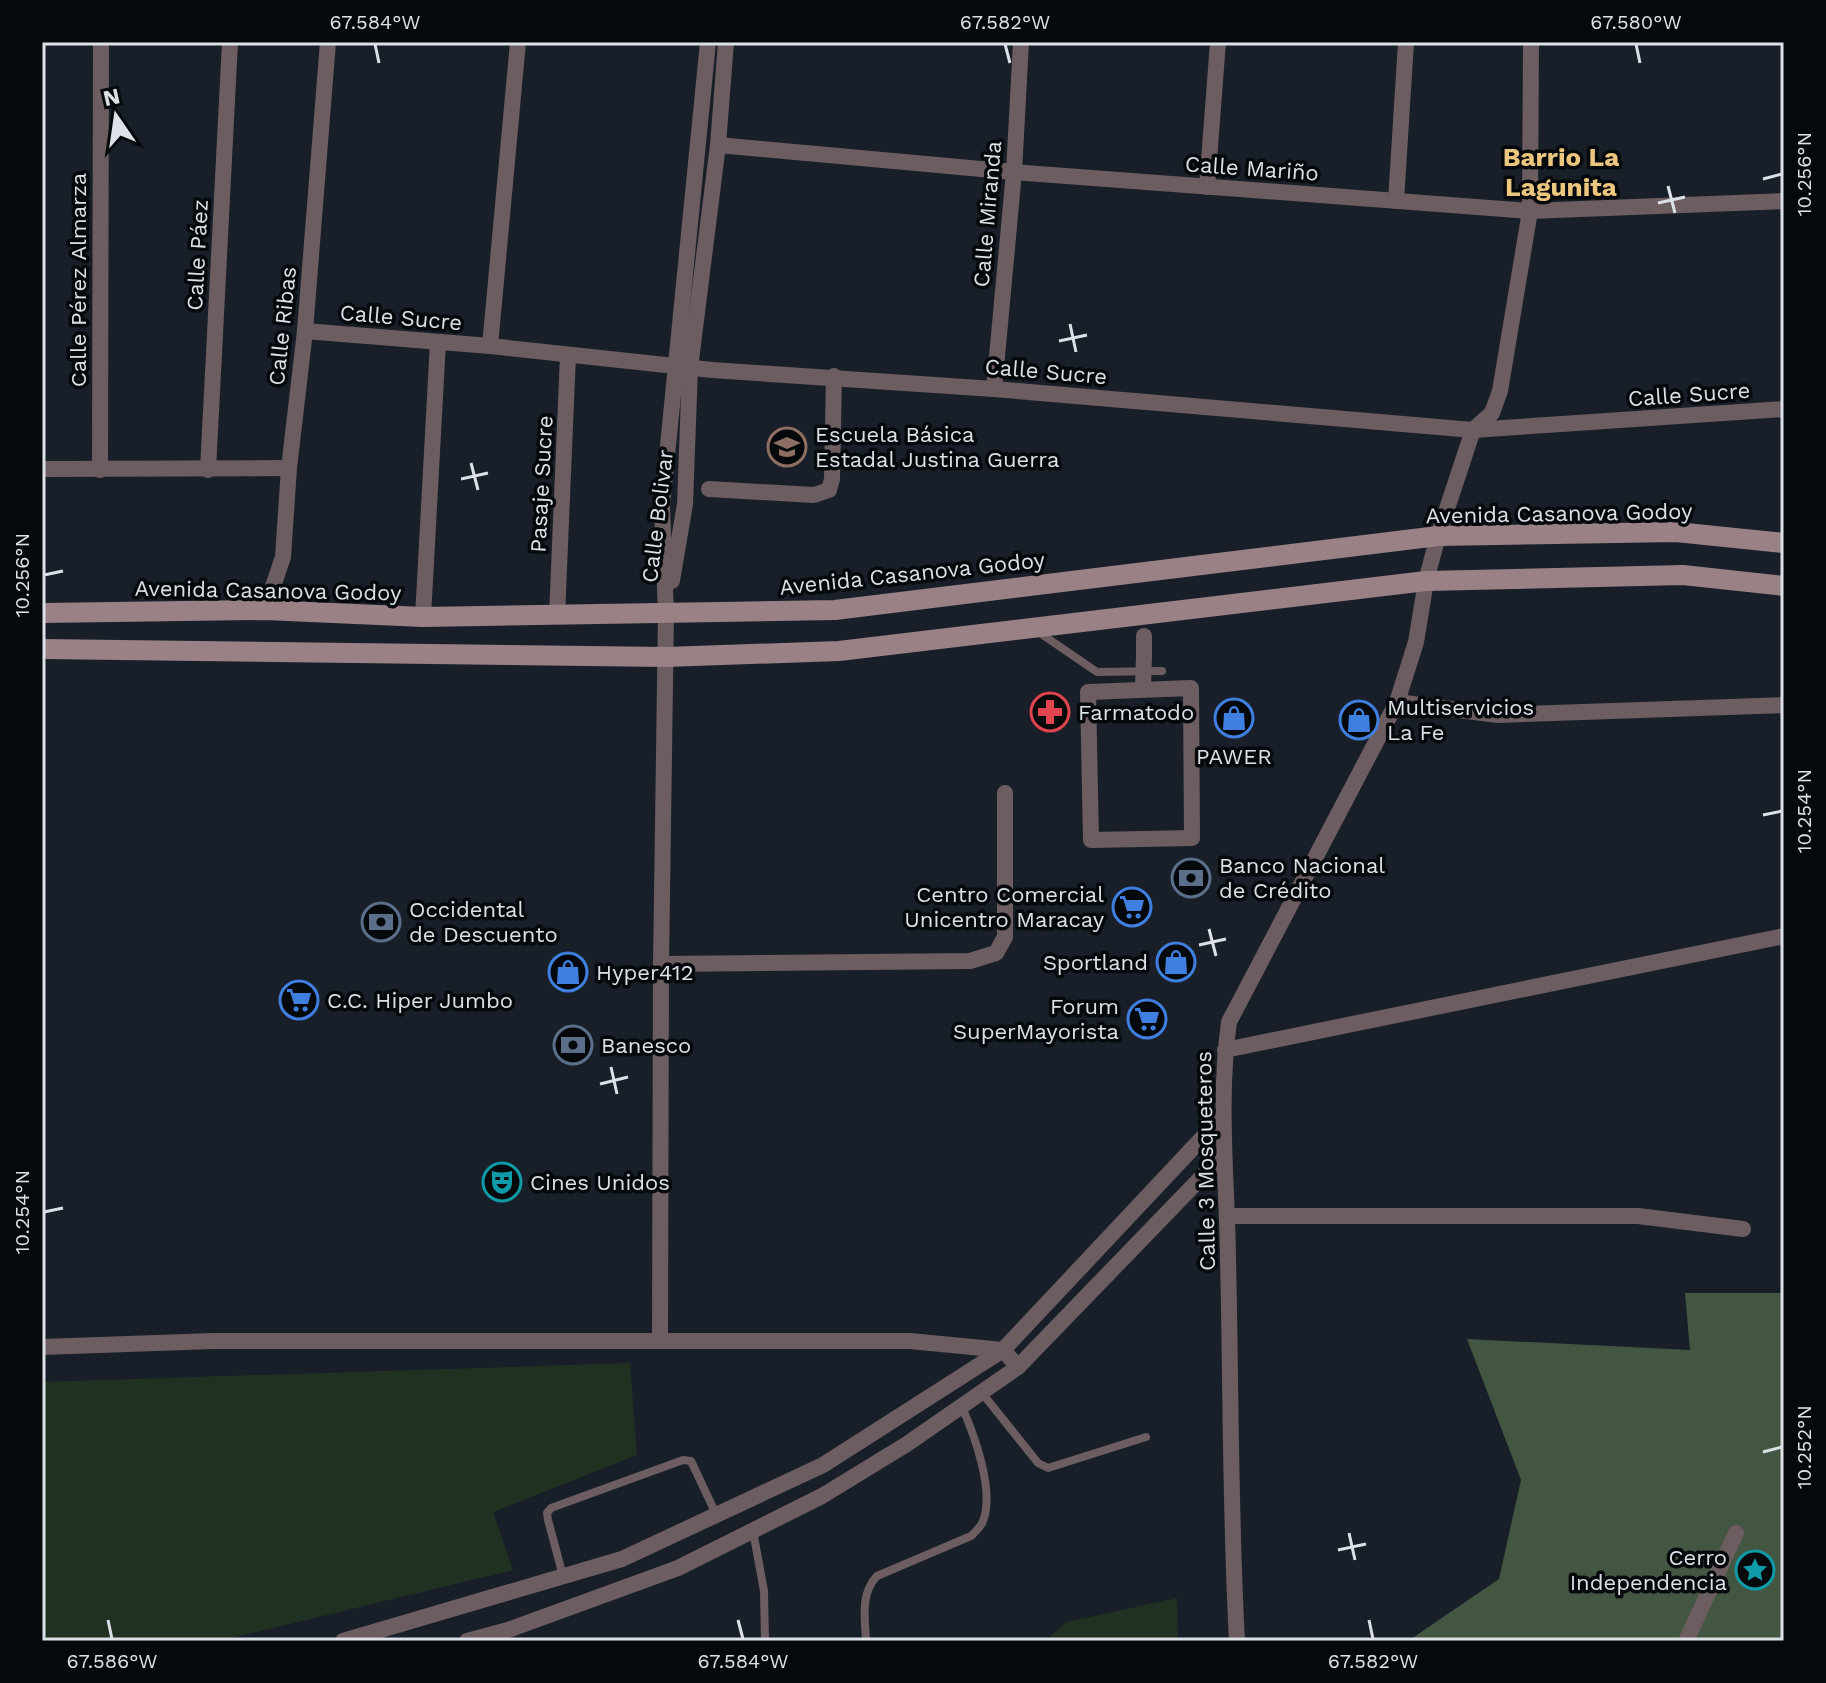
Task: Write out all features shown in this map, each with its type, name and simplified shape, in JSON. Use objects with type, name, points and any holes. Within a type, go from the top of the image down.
[{"type":"street","name":"Calle Pérez Almarza","points":[[100,470],[101,42]]},
{"type":"street","name":"Calle Páez","points":[[208,470],[230,42]]},
{"type":"street","name":"Calle Ribas","points":[[265,610],[283,557],[328,42]]},
{"type":"street","points":[[490,346],[518,42]]},
{"type":"street","name":"Calle Bolivar","points":[[684,367],[708,42]]},
{"type":"street","name":"Calle Bolivar","points":[[660,1339],[666,657],[662,506],[718,145],[726,42]]},
{"type":"street","name":"Calle Miranda","points":[[994,389],[1014,172],[1021,42]]},
{"type":"street","points":[[1207,187],[1218,42]]},
{"type":"street","points":[[1396,201],[1406,42]]},
{"type":"street","name":"Calle 3 Mosqueteros","points":[[1237,1641],[1222,1117],[1229,1022],[1397,702],[1416,642],[1426,581],[1438,536],[1473,430],[1492,413],[1500,391],[1530,211],[1531,42]]},
{"type":"street","name":"Calle Mariño","points":[[718,145],[1014,172],[1530,211],[1784,201]]},
{"type":"street","name":"Calle Sucre","points":[[305,331],[490,346],[684,367],[834,376],[1473,430],[1784,409]]},
{"type":"street","points":[[423,617],[438,342]]},
{"type":"street","name":"Pasaje Sucre","points":[[557,616],[568,355]]},
{"type":"street","points":[[709,489],[814,495],[829,490],[832,479],[834,376]]},
{"type":"street","points":[[42,469],[289,468]]},
{"type":"street","name":"Avenida Casanova Godoy","points":[[42,613],[265,610],[423,617],[835,610],[1438,536],[1676,532],[1784,543]]},
{"type":"street","points":[[42,649],[666,657],[839,651],[1426,581],[1683,575],[1784,586]]},
{"type":"street","points":[[1143,688],[1144,636]]},
{"type":"street","points":[[1143,688],[1191,688],[1192,838],[1091,840],[1088,692],[1143,688]]},
{"type":"street","points":[[1397,702],[1498,715],[1784,705]]},
{"type":"street","points":[[661,964],[970,961],[996,953],[1005,937],[1005,793]]},
{"type":"street","points":[[1225,1050],[1784,936]]},
{"type":"street","points":[[343,1641],[622,1559],[823,1465],[1003,1350],[1222,1117]]},
{"type":"street","points":[[467,1641],[508,1630],[678,1568],[822,1496],[962,1407],[1018,1367],[1223,1155]]},
{"type":"street","points":[[1227,1216],[1638,1216],[1743,1229]]},
{"type":"street","points":[[42,1347],[229,1341],[910,1341],[1003,1350],[1018,1367]]},
{"type":"street","points":[[1686,1641],[1736,1533]]},
{"type":"lane","points":[[1033,628],[1097,672],[1162,671]]},
{"type":"lane","points":[[982,1392],[1038,1463],[1048,1468],[1146,1437]]},
{"type":"lane","points":[[866,1641],[865,1598],[877,1576],[971,1536],[982,1524],[987,1508],[980,1451],[962,1407]]},
{"type":"lane","points":[[563,1576],[548,1520],[547,1513],[551,1508],[683,1460],[691,1461],[716,1514]]},
{"type":"lane","points":[[753,1531],[764,1591],[765,1641]]},
{"type":"green space","points":[[1685,1293],[1784,1293],[1784,1641],[1408,1641],[1499,1579],[1521,1480],[1467,1339],[1690,1350]]},
{"type":"green space","points":[[630,1363],[637,1455],[493,1512],[513,1570],[219,1641],[42,1641],[42,1382]]},
{"type":"green space","points":[[1177,1598],[1178,1641],[1045,1641],[1066,1622]]},
{"type":"place","name":"Escuela Básica Estadal Justina Guerra","points":[[787,447]]},
{"type":"place","name":"Farmatodo","points":[[1050,712]]},
{"type":"place","name":"PAWER","points":[[1234,718]]},
{"type":"place","name":"Multiservicios La Fe","points":[[1359,720]]},
{"type":"place","name":"Banco Nacional de Crédito","points":[[1191,878]]},
{"type":"place","name":"Centro Comercial Unicentro Maracay","points":[[1132,907]]},
{"type":"place","name":"Occidental de Descuento","points":[[381,922]]},
{"type":"place","name":"Sportland","points":[[1176,962]]},
{"type":"place","name":"Hyper412","points":[[568,972]]},
{"type":"place","name":"C.C. Hiper Jumbo","points":[[299,1000]]},
{"type":"place","name":"Forum SuperMayorista","points":[[1147,1019]]},
{"type":"place","name":"Banesco","points":[[573,1045]]},
{"type":"place","name":"Cines Unidos","points":[[502,1182]]},
{"type":"place","name":"Cerro Independencia","points":[[1755,1570]]},
{"type":"district","name":"Barrio La Lagunita","points":[[1561,172]]}]
